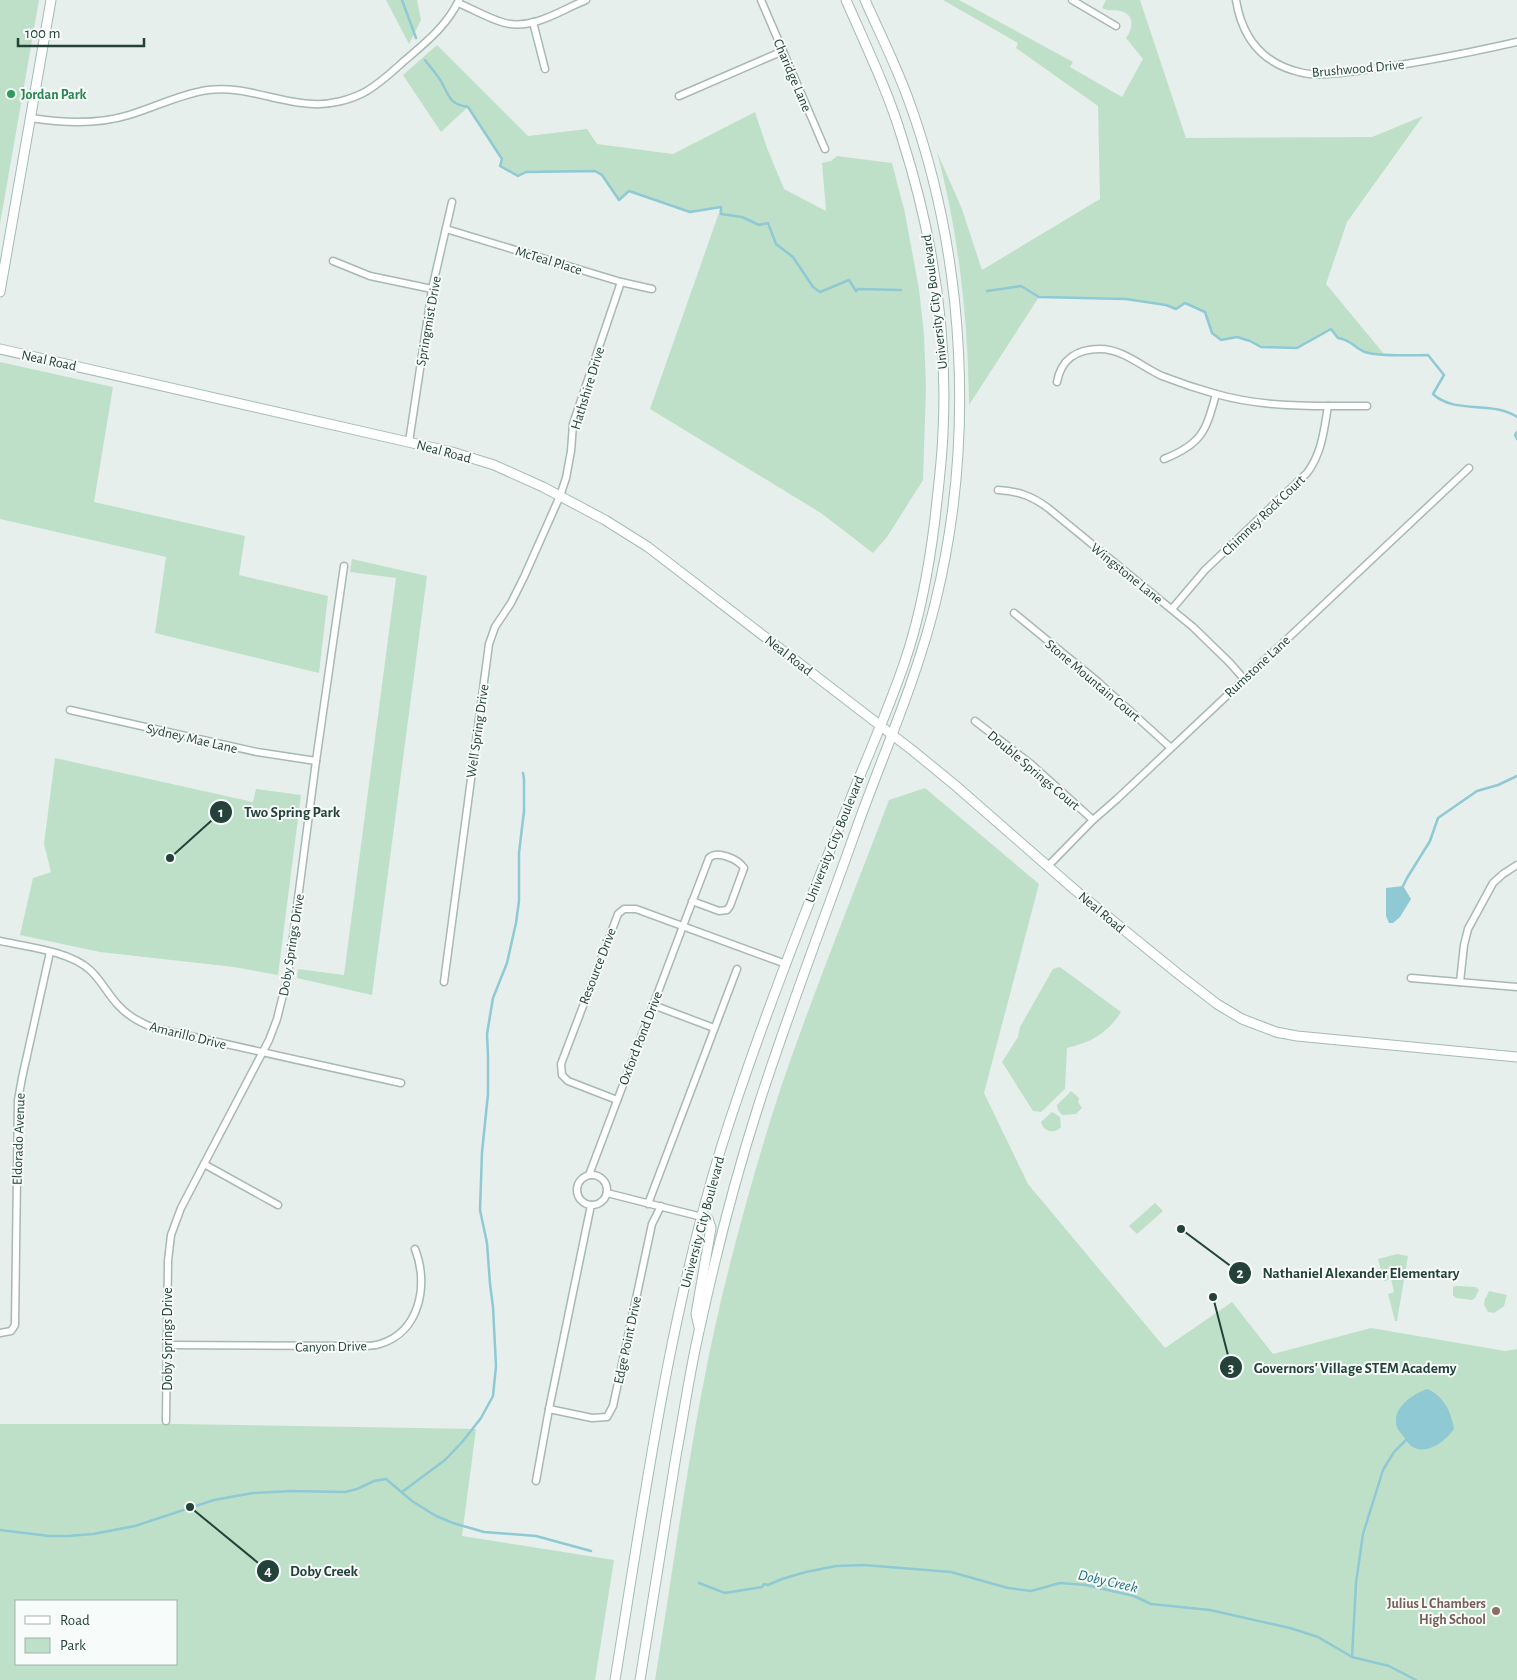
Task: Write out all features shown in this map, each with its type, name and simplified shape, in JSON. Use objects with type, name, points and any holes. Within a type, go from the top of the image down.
[{"type":"main road","points":[[0,292],[51,0]]},
{"type":"main road","name":"University City Boulevard","points":[[615,1680],[664,1390],[683,1293],[702,1217],[738,1098],[786,964],[906,662],[925,585],[940,480],[944,390],[940,326],[933,272],[914,178],[892,105],[846,0]]},
{"type":"main road","name":"University City Boulevard","points":[[640,1680],[699,1328],[740,1166],[780,1041],[924,646],[944,562],[955,483],[960,391],[959,366],[953,291],[941,220],[930,168],[909,101],[865,0]]},
{"type":"main road","name":"Neal Road","points":[[0,349],[452,452],[494,465],[534,482],[605,520],[648,547],[702,587],[893,735],[1205,995],[1231,1012],[1256,1025],[1276,1032],[1311,1038],[1517,1057]]},
{"type":"main road","points":[[699,1328],[696,1314],[711,1225],[708,1219],[702,1217]]},
{"type":"street","points":[[31,118],[68,122],[113,119],[187,94],[217,89],[237,90],[312,104],[338,102],[363,93],[387,76],[432,37],[451,14],[458,1],[504,23],[519,25],[533,22],[586,0]]},
{"type":"street","name":"Charidge Lane","points":[[761,0],[825,149]]},
{"type":"street","points":[[1072,0],[1116,26]]},
{"type":"street","name":"Brushwood Drive","points":[[1236,0],[1243,28],[1260,52],[1277,63],[1302,73],[1334,74],[1372,69],[1441,58],[1517,42]]},
{"type":"street","points":[[533,22],[545,69]]},
{"type":"street","points":[[679,96],[783,51]]},
{"type":"street","name":"Springmist Drive","points":[[409,442],[432,289],[452,202]]},
{"type":"street","name":"McTeal Place","points":[[446,229],[621,282],[652,289]]},
{"type":"street","points":[[333,261],[370,276],[432,289]]},
{"type":"street","name":"Hathshire Drive","points":[[560,496],[566,478],[571,451],[573,424],[621,282]]},
{"type":"street","points":[[1057,382],[1058,373],[1064,362],[1070,357],[1086,351],[1100,349],[1120,353],[1163,376],[1216,394],[1258,404],[1367,406]]},
{"type":"street","points":[[1164,458],[1190,447],[1201,436],[1209,421],[1216,394]]},
{"type":"street","name":"Chimney Rock Court","points":[[1172,610],[1205,570],[1307,473],[1315,462],[1321,445],[1328,406]]},
{"type":"street","name":"Rumstone Lane","points":[[1048,866],[1093,820],[1469,468]]},
{"type":"street","name":"Wingstone Lane","points":[[998,490],[1020,492],[1036,499],[1209,642],[1244,679]]},
{"type":"street","name":"Well Spring Drive","points":[[444,982],[489,644],[495,626],[511,603],[524,578],[560,496]]},
{"type":"street","name":"Doby Springs Drive","points":[[166,1421],[168,1261],[172,1236],[181,1208],[262,1052],[277,1018],[288,975],[344,566]]},
{"type":"street","name":"Stone Mountain Court","points":[[1014,613],[1097,681],[1171,748]]},
{"type":"street","name":"Sydney Mae Lane","points":[[70,710],[258,752],[316,761]]},
{"type":"street","name":"Double Springs Court","points":[[975,721],[1031,764],[1093,820]]},
{"type":"street","name":"Oxford Pond Drive","points":[[591,1205],[582,1201],[577,1192],[578,1182],[589,1175],[682,926],[709,858],[712,854],[717,854],[741,862],[744,868],[727,910],[719,911],[692,901]]},
{"type":"street","points":[[1460,982],[1464,945],[1468,930],[1493,883],[1517,865]]},
{"type":"street","name":"Resource Drive","points":[[617,1100],[568,1081],[562,1075],[560,1064],[615,918],[624,909],[636,909],[786,964]]},
{"type":"street","name":"Amarillo Drive","points":[[0,941],[68,957],[90,970],[118,1005],[141,1023],[154,1028],[401,1083]]},
{"type":"street","name":"Eldorado Avenue","points":[[0,1333],[7,1333],[15,1325],[18,1100],[50,952]]},
{"type":"street","points":[[648,1204],[737,969]]},
{"type":"street","points":[[1411,978],[1517,987]]},
{"type":"street","points":[[653,1005],[714,1028]]},
{"type":"street","points":[[204,1164],[278,1205]]},
{"type":"street","points":[[536,1481],[591,1205],[600,1203],[607,1193],[607,1185],[599,1176],[589,1175]]},
{"type":"street","points":[[607,1193],[702,1217]]},
{"type":"street","name":"Edge Point Drive","points":[[549,1409],[592,1418],[607,1417],[613,1406],[652,1224],[661,1206]]},
{"type":"street","name":"Canyon Drive","points":[[167,1345],[361,1346],[383,1343],[398,1335],[407,1327],[416,1312],[419,1303],[422,1272],[420,1260],[415,1249]]},
{"type":"green space","name":"Jordan Park","points":[[0,0],[39,0],[0,224]]},
{"type":"green space","points":[[386,0],[417,0],[421,20],[409,44]]},
{"type":"green space","points":[[943,0],[959,0],[1073,62],[1070,67],[1122,97],[1143,59],[1126,38],[1131,27],[1129,16],[1121,11],[1102,8],[1106,0],[1140,0],[1186,138],[1372,137],[1423,116],[1347,222],[1326,284],[1384,354],[1365,352],[1347,339],[1338,338],[1331,329],[1297,348],[1261,347],[1237,337],[1221,340],[1212,333],[1205,312],[1185,303],[1176,309],[1126,298],[1039,297],[969,405],[967,341],[957,246],[937,152],[962,209],[982,270],[1100,199],[1098,106],[1016,48],[1018,43]]},
{"type":"green space","points":[[437,45],[528,136],[587,129],[597,144],[673,154],[755,112],[784,189],[826,211],[822,163],[831,161],[837,156],[892,163],[905,213],[919,289],[924,334],[926,387],[923,480],[887,537],[873,553],[821,513],[650,409],[721,207],[690,212],[629,191],[619,200],[602,175],[595,171],[526,172],[518,176],[500,166],[502,158],[468,107],[441,132],[403,75]]},
{"type":"green space","points":[[0,362],[113,387],[94,502],[245,536],[239,575],[328,596],[319,673],[155,633],[166,557],[0,519]]},
{"type":"green space","points":[[352,559],[427,576],[372,995],[297,978],[298,969],[344,975],[396,578],[350,572]]},
{"type":"green space","points":[[55,758],[253,802],[256,789],[301,795],[278,975],[234,967],[100,952],[20,935],[33,878],[51,872],[44,844]]},
{"type":"green space","points":[[925,788],[1039,884],[984,1093],[1028,1184],[1165,1348],[1232,1302],[1273,1354],[1371,1328],[1505,1351],[1517,1349],[1517,1680],[655,1680],[688,1469],[707,1364],[731,1260],[761,1150],[808,1012],[889,800]]},
{"type":"green space","points":[[1060,967],[1121,1012],[1110,1026],[1098,1036],[1067,1048],[1065,1089],[1041,1112],[1033,1111],[1002,1062],[1018,1037],[1020,1027],[1053,969]]},
{"type":"green space","points":[[1071,1091],[1079,1098],[1078,1102],[1082,1108],[1076,1114],[1062,1115],[1057,1105]]},
{"type":"green space","points":[[1052,1112],[1060,1117],[1061,1127],[1055,1131],[1049,1131],[1044,1128],[1041,1122]]},
{"type":"green space","points":[[1155,1203],[1163,1211],[1137,1234],[1129,1226]]},
{"type":"green space","points":[[1397,1254],[1408,1256],[1397,1321],[1395,1321],[1388,1294],[1394,1292],[1391,1279],[1384,1281],[1378,1259]]},
{"type":"green space","points":[[1453,1287],[1476,1287],[1479,1290],[1472,1300],[1456,1298],[1453,1295]]},
{"type":"green space","points":[[1489,1291],[1507,1295],[1504,1306],[1494,1313],[1488,1312],[1484,1305]]},
{"type":"green space","points":[[0,1424],[178,1424],[476,1429],[462,1536],[614,1560],[595,1680],[0,1680]]},
{"type":"water","points":[[1403,886],[1411,899],[1400,917],[1393,923],[1389,923],[1386,916],[1386,888]]},
{"type":"water","points":[[1428,1389],[1434,1392],[1446,1405],[1454,1429],[1445,1439],[1433,1447],[1427,1449],[1414,1448],[1408,1443],[1396,1425],[1397,1414],[1403,1404],[1418,1393]]},
{"type":"waterway","points":[[402,0],[416,38]]},
{"type":"waterway","points":[[425,60],[438,77],[451,100],[468,107],[502,159],[500,166],[518,176],[526,172],[595,171],[602,175],[619,200],[629,191],[690,212],[721,207],[721,214],[742,217],[759,225],[768,223],[776,244],[793,257],[813,287],[820,292],[849,280],[856,291],[858,289],[901,290]]},
{"type":"waterway","points":[[987,291],[1021,286],[1039,297],[1126,299],[1166,305],[1176,309],[1185,303],[1205,312],[1212,333],[1221,340],[1237,337],[1261,347],[1297,348],[1331,329],[1338,338],[1346,340],[1371,354],[1428,355],[1444,375],[1433,394],[1452,404],[1497,409],[1517,417]]},
{"type":"waterway","points":[[1517,432],[1515,435],[1517,439]]},
{"type":"waterway","points":[[402,1492],[445,1460],[481,1418],[493,1396],[496,1366],[493,1307],[487,1243],[480,1210],[482,1152],[488,1094],[487,1034],[493,998],[507,963],[516,923],[519,901],[519,853],[524,811],[523,773]]},
{"type":"waterway","points":[[1402,888],[1430,841],[1438,818],[1477,791],[1498,785],[1517,776]]},
{"type":"waterway","points":[[1352,1657],[1356,1583],[1363,1534],[1383,1470],[1394,1452],[1409,1437]]},
{"type":"waterway","name":"Doby Creek","points":[[0,1530],[49,1536],[93,1534],[135,1526],[214,1500],[253,1493],[291,1491],[345,1492],[374,1481],[386,1479],[412,1501],[436,1516],[453,1523],[484,1532],[536,1536],[591,1551]]},
{"type":"waterway","name":"Doby Creek","points":[[699,1583],[725,1593],[762,1587],[764,1584],[768,1585],[806,1572],[836,1566],[864,1565],[951,1572],[1008,1588],[1031,1591],[1060,1583],[1086,1585],[1134,1596],[1151,1604],[1210,1610],[1290,1628],[1318,1637],[1352,1657],[1389,1666],[1416,1680]]},
{"type":"place","name":"Jordan Park","points":[[11,94]]},
{"type":"place","name":"Two Spring Park","points":[[170,858]]},
{"type":"place","name":"Nathaniel Alexander Elementary","points":[[1181,1229]]},
{"type":"place","name":"Governors' Village STEM Academy","points":[[1213,1297]]},
{"type":"place","name":"Doby Creek","points":[[190,1507]]},
{"type":"place","name":"Julius L Chambers High School","points":[[1496,1611]]}]
